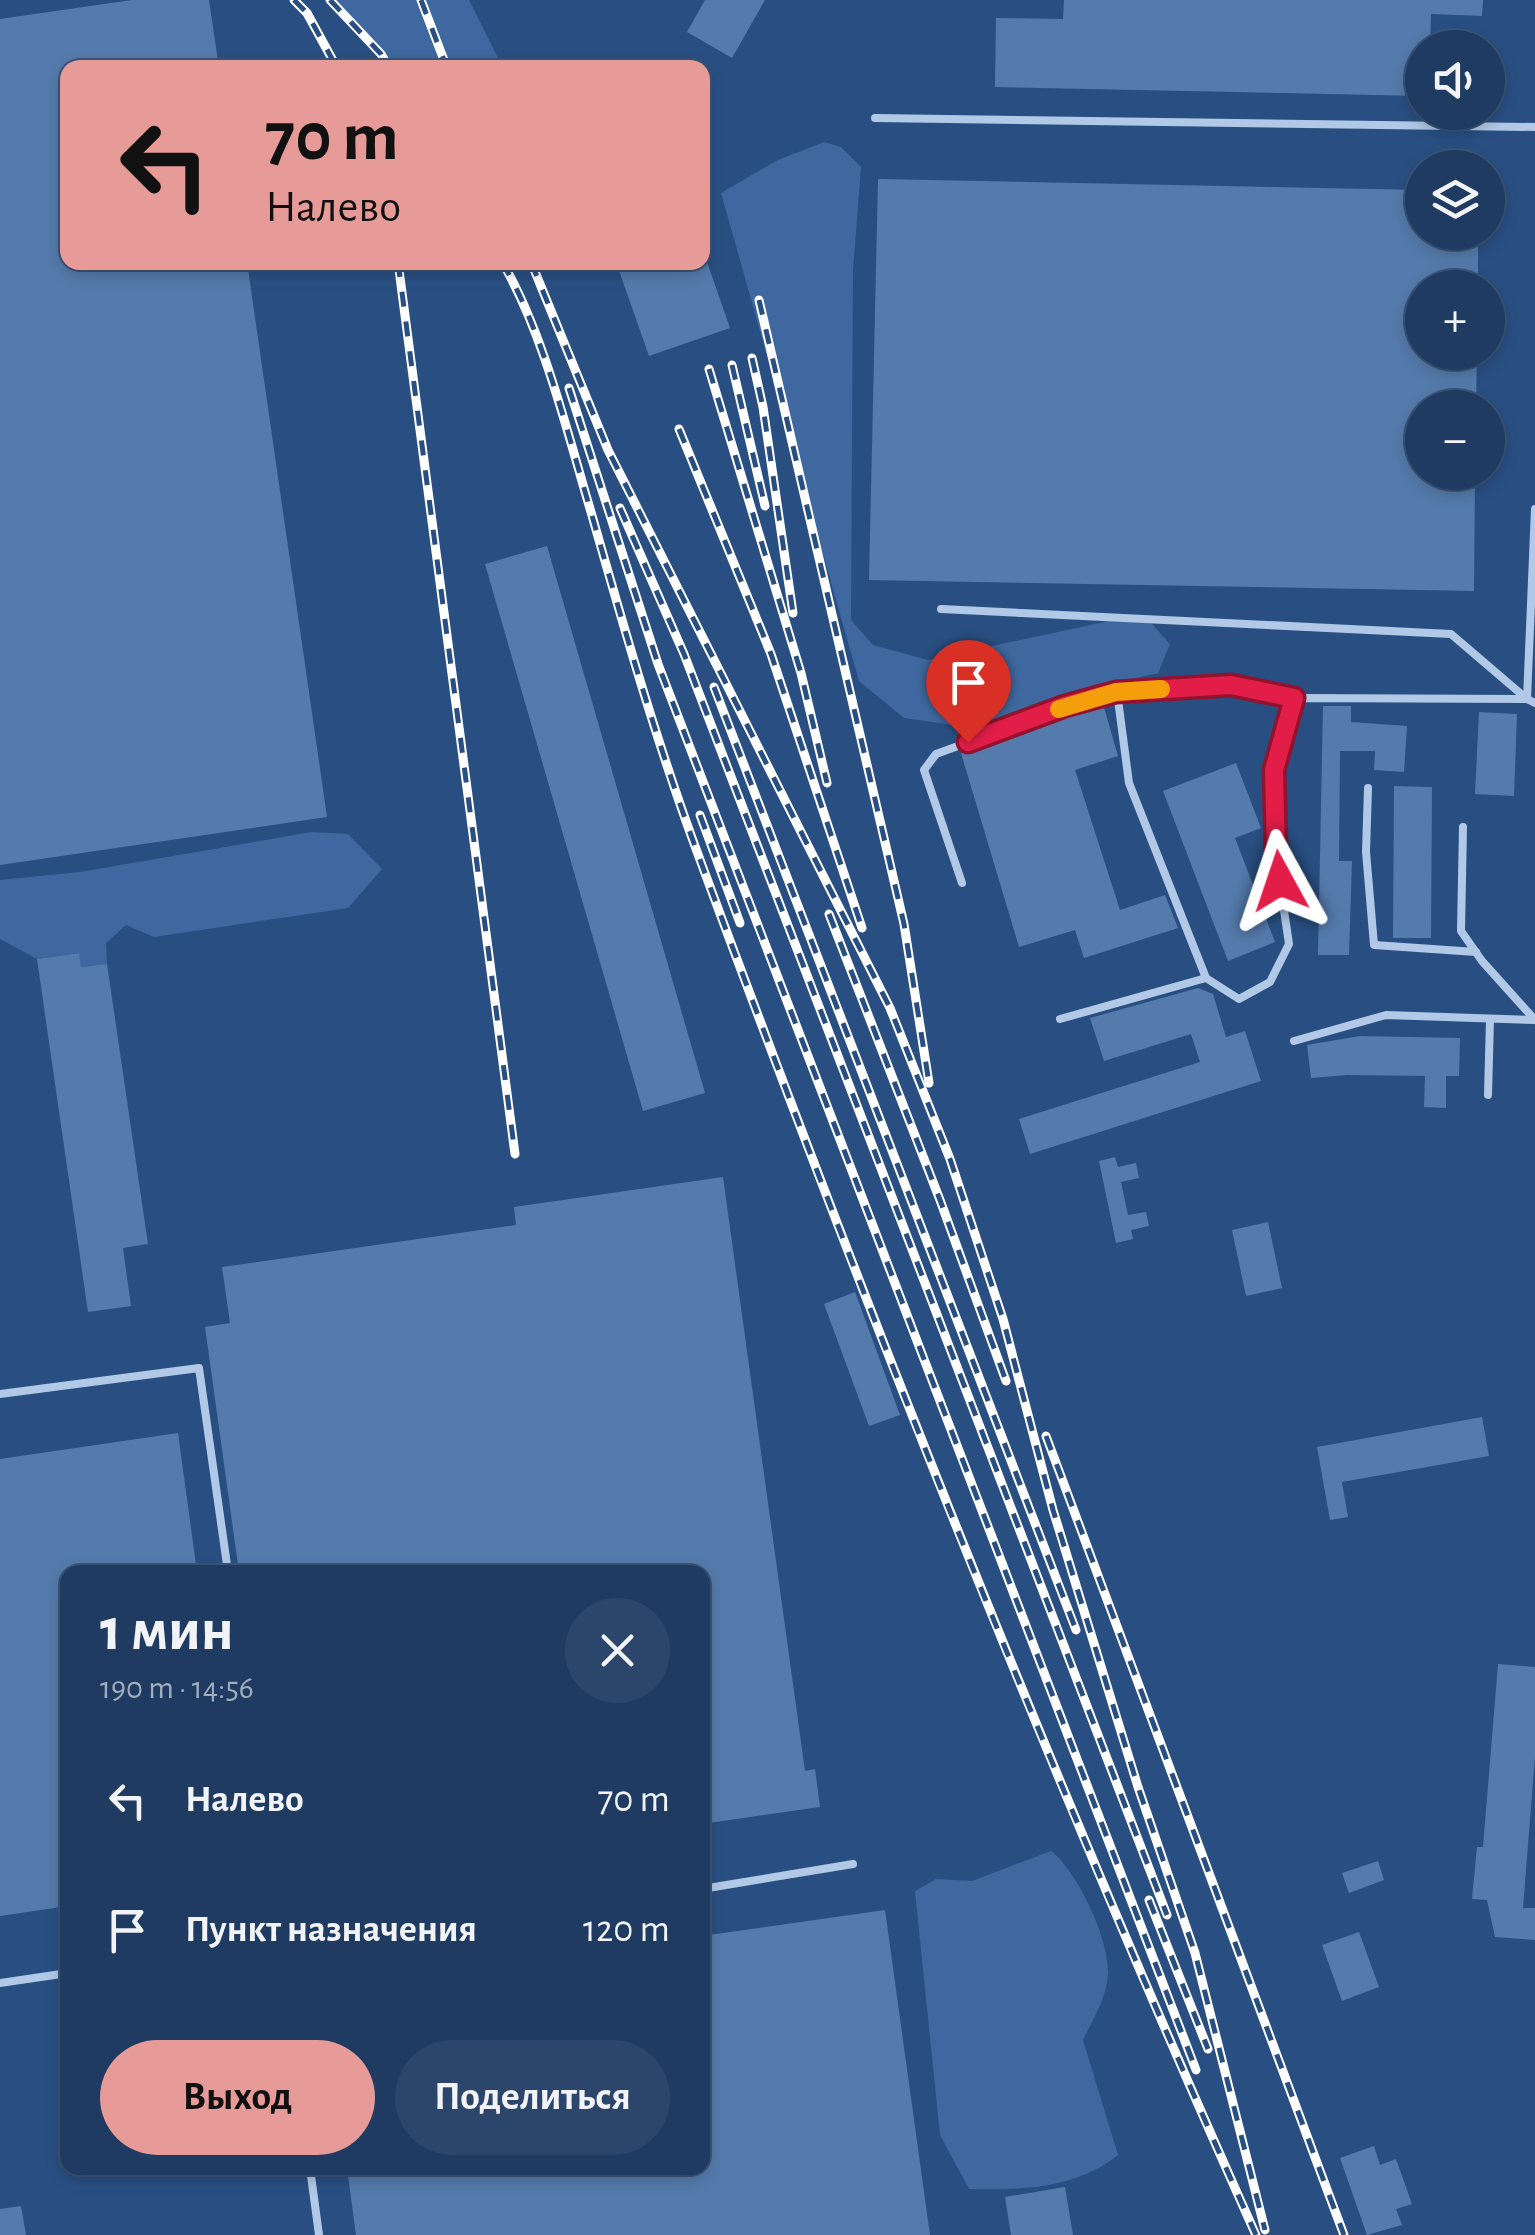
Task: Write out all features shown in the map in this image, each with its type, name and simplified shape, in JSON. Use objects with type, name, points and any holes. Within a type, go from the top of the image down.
[{"type":"lane","points":[[875,118],[1535,127]]},
{"type":"lane","points":[[1531,701],[1535,509]]},
{"type":"lane","points":[[941,609],[1452,634],[1531,701]]},
{"type":"lane","points":[[962,883],[924,770],[936,754],[1065,706],[1116,692],[1231,685],[1294,698],[1531,701]]},
{"type":"lane","points":[[1116,692],[1129,783],[1206,978],[1239,999],[1270,982],[1289,944],[1276,850],[1274,770],[1294,698]]},
{"type":"lane","points":[[1368,788],[1366,852],[1374,945],[1476,952]]},
{"type":"lane","points":[[1463,827],[1461,931],[1535,1020]]},
{"type":"lane","points":[[1060,1018],[1206,978]]},
{"type":"lane","points":[[1294,1041],[1386,1014],[1535,1020]]},
{"type":"lane","points":[[1488,1096],[1490,1018]]},
{"type":"lane","points":[[0,1394],[200,1368],[227,1565]]},
{"type":"lane","points":[[710,1888],[853,1864]]},
{"type":"lane","points":[[0,1983],[60,1974]]},
{"type":"lane","points":[[311,2175],[320,2235]]},
{"type":"shaded area","points":[[330,0],[469,0],[499,60],[385,60]]},
{"type":"shaded area","points":[[824,142],[841,147],[861,167],[853,271],[851,620],[873,645],[928,660],[1109,621],[1151,623],[1170,644],[1158,673],[1088,689],[989,730],[904,718],[859,681],[721,193],[778,160]]},
{"type":"shaded area","points":[[312,832],[348,834],[382,869],[348,908],[154,937],[126,925],[106,943],[107,964],[81,967],[78,953],[37,959],[0,939],[0,880],[80,872]]},
{"type":"shaded area","points":[[1051,1851],[1072,1874],[1104,1944],[1107,1984],[1083,2040],[1118,2155],[1066,2181],[1028,2188],[969,2189],[940,2135],[915,1891],[936,1879],[972,1881]]},
{"type":"building","points":[[132,0],[209,0],[218,60],[60,60],[60,270],[248,270],[327,817],[0,865],[0,19]]},
{"type":"building","points":[[705,0],[765,0],[732,58],[687,32]]},
{"type":"building","points":[[1064,0],[1483,0],[1482,16],[1431,14],[1431,30],[1405,30],[1405,96],[995,87],[996,18],[1063,19]]},
{"type":"building","points":[[878,179],[1405,190],[1405,250],[1478,250],[1478,270],[1405,270],[1405,370],[1477,370],[1476,390],[1405,390],[1405,490],[1475,490],[1474,591],[869,580]]},
{"type":"building","points":[[619,270],[710,270],[730,328],[649,356]]},
{"type":"building","points":[[547,546],[705,1093],[643,1111],[485,564]]},
{"type":"building","points":[[1103,704],[1118,756],[1075,770],[1120,910],[1165,895],[1178,928],[1084,958],[1075,930],[1019,947],[961,753]]},
{"type":"building","points":[[1323,706],[1351,706],[1351,722],[1407,726],[1404,772],[1374,770],[1375,751],[1340,751],[1339,861],[1352,861],[1349,955],[1318,955]]},
{"type":"building","points":[[1479,712],[1517,714],[1514,796],[1475,794]]},
{"type":"building","points":[[1236,763],[1261,828],[1235,838],[1275,942],[1228,961],[1163,791]]},
{"type":"building","points":[[1394,786],[1432,787],[1431,938],[1393,938]]},
{"type":"building","points":[[79,953],[81,967],[107,964],[148,1244],[123,1248],[131,1306],[88,1312],[37,959]]},
{"type":"building","points":[[1198,988],[1213,994],[1226,1037],[1245,1031],[1261,1081],[1030,1154],[1019,1119],[1200,1062],[1191,1034],[1104,1061],[1090,1018]]},
{"type":"building","points":[[1360,1036],[1460,1038],[1459,1076],[1446,1076],[1446,1108],[1424,1107],[1425,1076],[1311,1078],[1307,1045]]},
{"type":"building","points":[[1115,1157],[1118,1167],[1136,1163],[1139,1178],[1121,1182],[1128,1215],[1146,1212],[1149,1226],[1131,1230],[1133,1239],[1116,1243],[1099,1161]]},
{"type":"building","points":[[723,1177],[805,1771],[815,1769],[820,1807],[710,1823],[710,1565],[238,1565],[205,1327],[230,1323],[222,1267],[516,1225],[514,1207]]},
{"type":"building","points":[[1268,1222],[1282,1288],[1246,1296],[1232,1230]]},
{"type":"building","points":[[855,1292],[900,1415],[869,1426],[824,1304]]},
{"type":"building","points":[[1482,1417],[1489,1456],[1342,1482],[1348,1517],[1330,1520],[1317,1447]]},
{"type":"building","points":[[178,1433],[196,1565],[60,1565],[60,1907],[0,1916],[0,1459]]},
{"type":"building","points":[[1498,1664],[1535,1667],[1535,1756],[1523,1908],[1535,1908],[1535,1940],[1495,1937],[1487,1900],[1472,1899],[1477,1847],[1483,1847]]},
{"type":"building","points":[[1378,1861],[1384,1880],[1349,1893],[1342,1873]]},
{"type":"building","points":[[885,1910],[930,2235],[356,2235],[348,2175],[710,2175],[710,1935]]},
{"type":"building","points":[[1359,1932],[1379,1987],[1342,2001],[1322,1945]]},
{"type":"building","points":[[1374,2146],[1380,2165],[1396,2159],[1412,2204],[1396,2209],[1402,2225],[1367,2235],[1340,2158]]},
{"type":"building","points":[[1065,2187],[1073,2235],[1011,2235],[1005,2197]]},
{"type":"building","points":[[21,2206],[26,2235],[0,2235],[0,2209]]},
{"type":"railway","points":[[294,0],[307,13],[333,60]]},
{"type":"railway","points":[[330,0],[384,60]]},
{"type":"railway","points":[[421,0],[444,60]]},
{"type":"railway","points":[[399,270],[515,1154]]},
{"type":"railway","points":[[506,270],[530,319],[553,384],[684,814],[830,1205],[1036,1723],[1256,2235]]},
{"type":"railway","points":[[534,270],[608,450],[890,1008],[950,1159],[1003,1319],[1053,1510],[1138,1787],[1195,1953],[1265,2230]]},
{"type":"railway","points":[[759,300],[904,924],[929,1083]]},
{"type":"railway","points":[[752,358],[763,407],[793,613]]},
{"type":"railway","points":[[732,365],[765,506]]},
{"type":"railway","points":[[709,369],[801,673],[827,783]]},
{"type":"railway","points":[[569,388],[658,664],[1196,2070]]},
{"type":"railway","points":[[679,429],[771,654],[862,928]]},
{"type":"railway","points":[[620,508],[684,654],[1167,1915]]},
{"type":"railway","points":[[714,687],[1076,1630]]},
{"type":"railway","points":[[700,815],[740,923]]},
{"type":"railway","points":[[829,914],[1006,1381]]},
{"type":"railway","points":[[1046,1436],[1344,2235]]},
{"type":"railway","points":[[1149,1900],[1208,2049]]},
{"type":"slow traffic","points":[[1059,709],[1116,692],[1161,689]]},
{"type":"route","points":[[968,742],[1065,706],[1116,692],[1231,685],[1294,698],[1274,770],[1280,881]]}]
